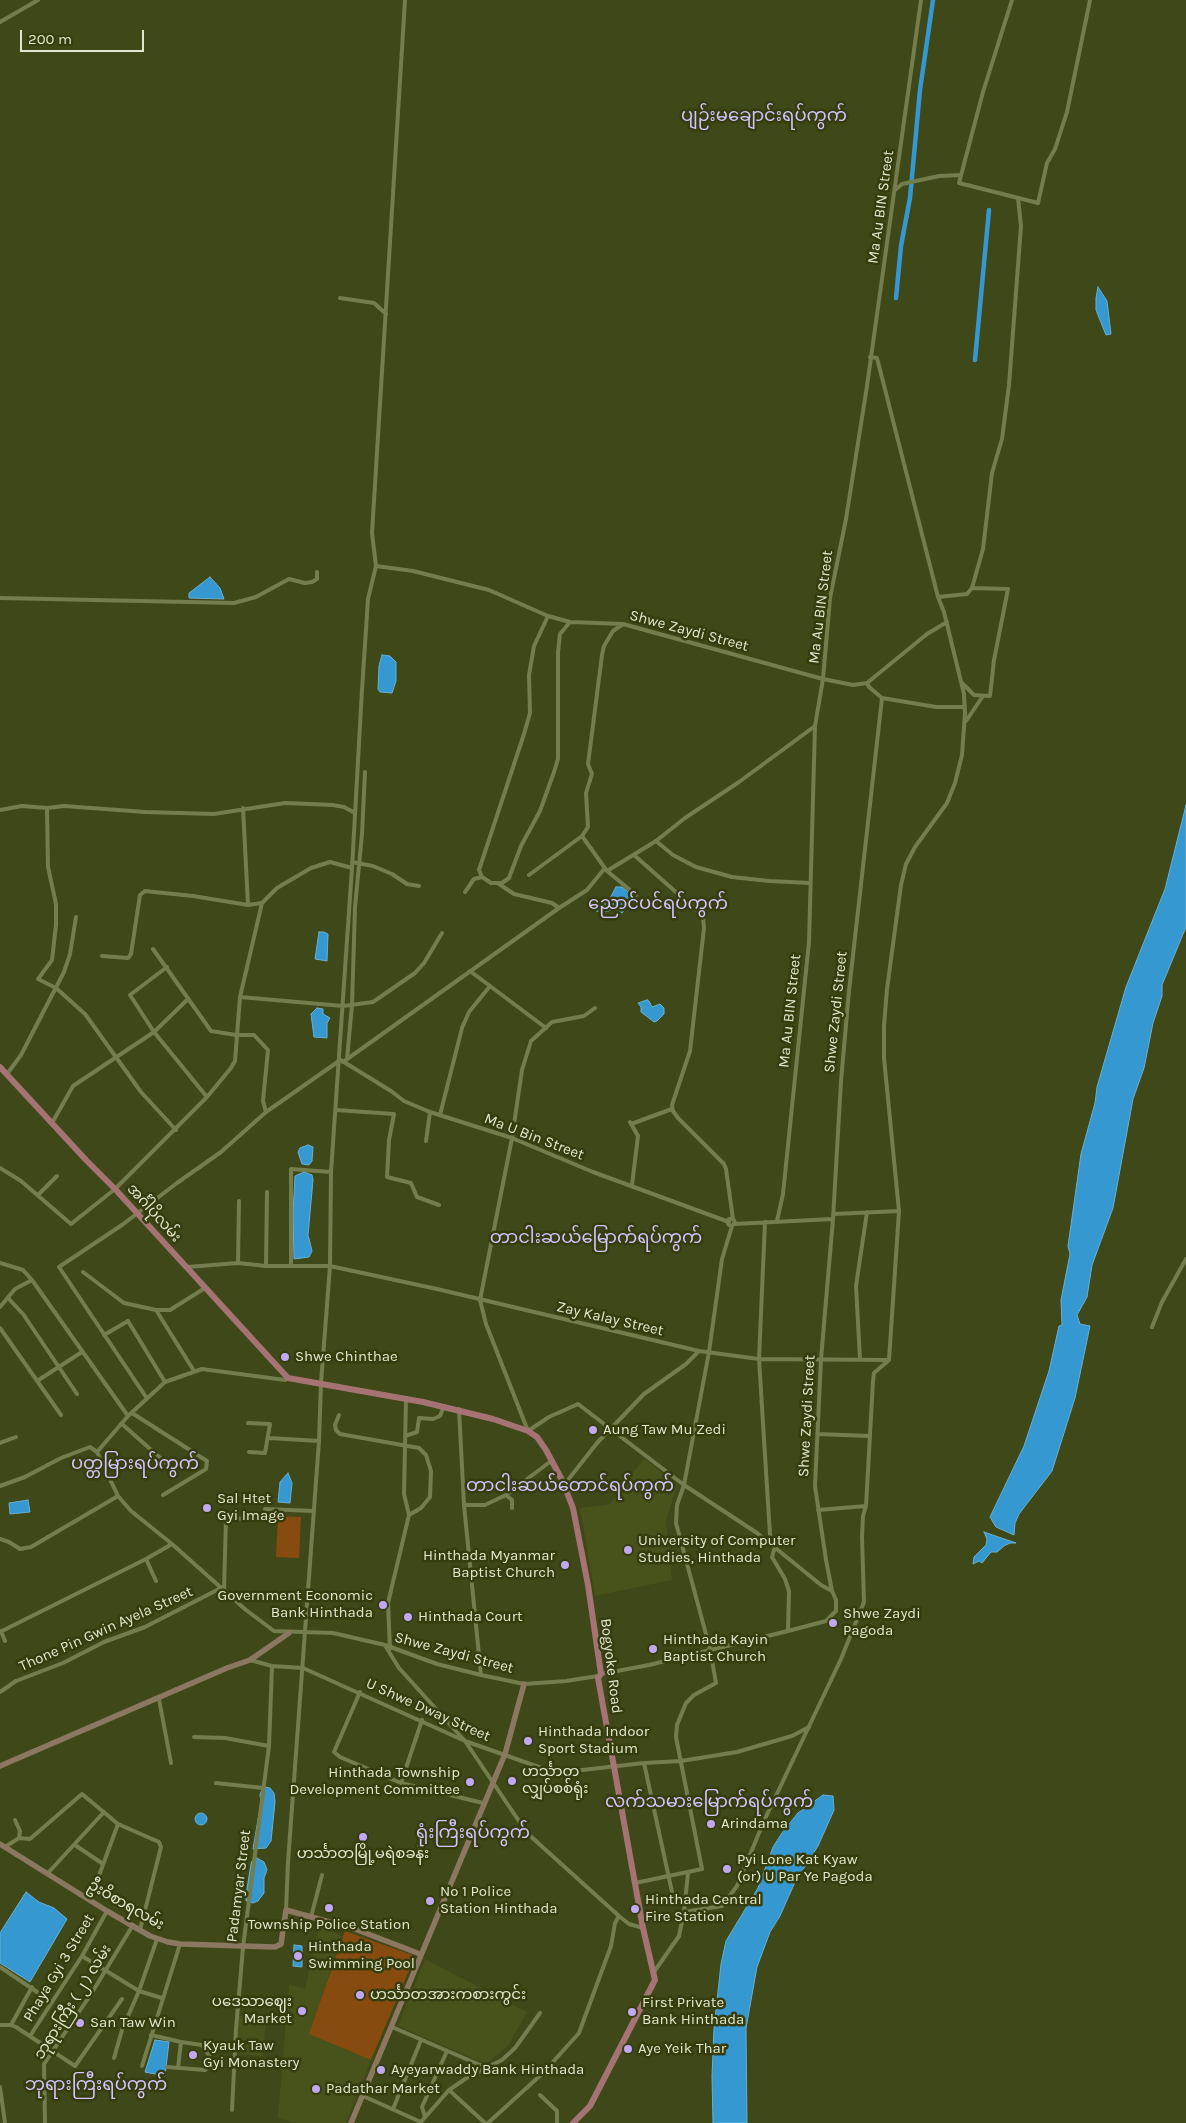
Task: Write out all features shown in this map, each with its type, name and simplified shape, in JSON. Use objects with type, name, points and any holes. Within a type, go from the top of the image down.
[{"type":"main road","name":"အင်္ဂါပိုလမ်း","points":[[0,1067],[288,1378]]},
{"type":"main road","points":[[288,1378],[459,1409],[528,1430]]},
{"type":"main road","name":"Bogyoke Road","points":[[528,1430],[537,1437],[551,1461],[564,1485],[573,1508],[588,1585],[599,1675],[614,1767],[653,1974]]},
{"type":"main road","points":[[573,2123],[590,2106],[602,2084],[654,1980],[653,1974]]},
{"type":"street","points":[[0,22],[38,0]]},
{"type":"street","points":[[342,1061],[343,1006],[368,599],[376,566],[372,533],[405,0]]},
{"type":"street","name":"Ma Au BIN Street","points":[[777,1221],[783,1194],[806,972],[815,726],[823,679],[830,598],[847,512],[895,190],[920,0]]},
{"type":"street","points":[[1012,0],[983,92],[959,183],[1038,203],[1048,162],[1055,150],[1067,112],[1090,0]]},
{"type":"street","points":[[895,190],[902,184],[939,176],[961,175]]},
{"type":"street","points":[[938,597],[967,594],[972,588],[983,549],[992,473],[1002,439],[1009,385],[1021,226],[1018,198]]},
{"type":"street","points":[[340,298],[374,303],[386,314]]},
{"type":"street","points":[[684,1912],[722,1906],[737,1886],[764,1821],[841,1659],[864,1602],[862,1537],[863,1516],[866,1506],[874,1372],[889,1360],[899,1210],[884,1058],[884,1026],[891,954],[906,864],[915,847],[947,803],[955,782],[962,755],[965,707],[947,622],[938,597],[877,358],[870,357]]},
{"type":"street","name":"Shwe Zaydi Street","points":[[376,566],[413,571],[489,590],[548,616],[570,622],[623,624],[823,679],[853,685],[866,683]]},
{"type":"street","points":[[0,598],[234,603],[256,597],[289,579],[305,583],[312,582],[317,579],[317,572]]},
{"type":"street","points":[[961,683],[974,695],[990,696],[994,660],[1008,589],[972,588]]},
{"type":"street","points":[[548,616],[534,646],[528,688],[530,713],[479,870],[482,877],[491,883],[499,884],[506,882],[509,878],[521,846],[540,811],[558,759],[558,652],[560,634],[570,622]]},
{"type":"street","points":[[947,622],[927,634],[866,683],[882,698],[936,707],[965,707]]},
{"type":"street","points":[[529,875],[582,836],[590,823],[586,793],[592,774],[588,764],[602,656],[604,646],[613,631],[623,624]]},
{"type":"street","points":[[964,723],[983,696]]},
{"type":"street","name":"Shwe Zaydi Street","points":[[289,1633],[305,1631],[333,1633],[385,1646],[481,1675],[524,1684],[566,1681],[649,1665],[826,1621],[836,1611],[836,1600],[832,1592],[815,1486],[821,1359],[834,1216],[841,1081],[850,981],[882,698]]},
{"type":"street","points":[[146,1397],[59,1267],[122,1225],[221,1152],[266,1112],[587,890],[606,869],[656,841],[685,818],[739,782],[815,726]]},
{"type":"street","points":[[365,772],[360,864],[355,907],[352,1005],[336,1110],[332,1172],[330,1266],[286,1910],[355,1929],[420,1954]]},
{"type":"street","points":[[0,810],[22,806],[48,808],[64,806],[145,812],[214,814],[243,808],[304,803],[344,807],[355,812]]},
{"type":"street","points":[[48,808],[48,867],[55,896],[56,925],[52,960],[38,980],[56,988],[85,1014],[141,1092],[176,1130]]},
{"type":"street","points":[[243,808],[248,905]]},
{"type":"street","points":[[582,836],[606,869],[636,895]]},
{"type":"street","points":[[656,841],[673,855],[696,867],[732,877],[810,883]]},
{"type":"street","points":[[634,855],[704,916],[705,921],[690,1051],[672,1109],[682,1123],[724,1164],[732,1223],[722,1259],[709,1352],[684,1485],[677,1505],[676,1524],[710,1649],[716,1683],[694,1695],[681,1712],[677,1724],[676,1737],[702,1869],[635,1883]]},
{"type":"street","points":[[0,1168],[21,1181],[71,1224],[115,1189],[207,1097],[235,1061],[240,997],[262,903],[277,888],[311,868],[330,862],[352,868]]},
{"type":"street","points":[[352,862],[373,866],[392,874],[407,884],[419,886]]},
{"type":"street","points":[[465,892],[474,879],[482,877]]},
{"type":"street","points":[[499,884],[514,894],[552,903],[559,908]]},
{"type":"street","points":[[102,956],[128,958],[131,954],[140,895],[145,891],[194,896],[248,905],[262,903]]},
{"type":"street","points":[[7,1074],[21,1054],[56,988],[70,954],[76,917]]},
{"type":"street","points":[[240,997],[343,1006],[373,1002],[402,983],[424,963],[442,933]]},
{"type":"street","points":[[153,949],[211,1031],[236,1035],[254,1035],[268,1050],[263,1101],[266,1112]]},
{"type":"street","points":[[167,967],[130,995],[154,1032],[207,1097]]},
{"type":"street","points":[[470,972],[546,1028]]},
{"type":"street","points":[[440,1115],[462,1028],[469,1012],[490,986]]},
{"type":"street","points":[[52,1123],[72,1086],[154,1032],[188,999]]},
{"type":"street","points":[[595,1008],[584,1016],[552,1022],[531,1041],[522,1070],[512,1138],[480,1300],[486,1324],[528,1430],[549,1417],[578,1404],[684,1485],[775,1547],[820,1585],[832,1592]]},
{"type":"street","name":"Ma U Bin Street","points":[[342,1061],[404,1101],[430,1112],[512,1138],[593,1172],[732,1223],[765,1222],[899,1210]]},
{"type":"street","points":[[632,1186],[638,1136],[630,1123],[672,1109]]},
{"type":"street","points":[[336,1110],[394,1114],[389,1140],[387,1177],[412,1183],[416,1197],[439,1206]]},
{"type":"street","points":[[426,1141],[430,1112]]},
{"type":"street","points":[[291,1265],[291,1168],[332,1172]]},
{"type":"street","points":[[38,1195],[57,1176]]},
{"type":"street","points":[[266,1266],[267,1192]]},
{"type":"street","points":[[238,1263],[239,1201]]},
{"type":"street","points":[[860,1359],[856,1286],[867,1212]]},
{"type":"street","points":[[765,1222],[759,1359],[770,1535],[775,1547],[772,1557],[785,1579],[789,1591],[788,1631]]},
{"type":"street","points":[[1152,1327],[1162,1302],[1186,1259]]},
{"type":"street","points":[[0,1263],[23,1270],[32,1280],[82,1352],[130,1415],[207,1461],[206,1469],[163,1496]]},
{"type":"street","name":"Zay Kalay Street","points":[[187,1267],[238,1263],[266,1266],[330,1266],[700,1352],[759,1359],[889,1360]]},
{"type":"street","points":[[83,1272],[124,1303],[156,1310],[170,1310],[206,1288]]},
{"type":"street","points":[[0,1307],[15,1289],[32,1280]]},
{"type":"street","points":[[8,1298],[23,1314],[60,1366],[77,1394]]},
{"type":"street","points":[[156,1310],[194,1371]]},
{"type":"street","points":[[104,1335],[128,1321],[165,1382]]},
{"type":"street","points":[[0,1328],[61,1415]]},
{"type":"street","points":[[37,1381],[82,1352]]},
{"type":"street","points":[[564,1485],[597,1443],[644,1394],[700,1352]]},
{"type":"street","points":[[97,1452],[146,1397],[165,1382],[202,1369],[285,1380],[288,1378]]},
{"type":"street","points":[[390,1656],[388,1603],[409,1515],[404,1494],[406,1399]]},
{"type":"street","points":[[406,1436],[417,1432],[419,1418],[433,1419],[440,1416],[444,1406]]},
{"type":"street","points":[[459,1409],[464,1505],[481,1675]]},
{"type":"street","points":[[340,1415],[335,1425],[336,1430],[340,1434],[419,1448],[426,1455],[431,1471],[432,1489],[426,1502],[409,1515]]},
{"type":"street","points":[[248,1423],[270,1424],[265,1453],[249,1452]]},
{"type":"street","points":[[122,1424],[167,1464],[175,1475]]},
{"type":"street","points":[[818,1434],[870,1436]]},
{"type":"street","points":[[0,1441],[16,1437]]},
{"type":"street","points":[[269,1438],[319,1441]]},
{"type":"street","points":[[0,1486],[25,1477],[61,1458],[90,1447],[97,1452],[118,1496],[131,1511],[172,1544],[260,1622],[274,1631],[289,1633]]},
{"type":"street","points":[[464,1505],[485,1505],[506,1494],[551,1461]]},
{"type":"street","points":[[506,1494],[512,1500],[512,1508]]},
{"type":"street","points":[[0,1539],[10,1542],[20,1549],[31,1547],[118,1496]]},
{"type":"street","points":[[818,1510],[866,1506]]},
{"type":"street","points":[[265,1509],[313,1511]]},
{"type":"street","points":[[223,1589],[226,1518],[250,1519]]},
{"type":"street","points":[[256,1520],[267,1520]]},
{"type":"street","points":[[6,1641],[1,1631],[146,1559],[172,1544]]},
{"type":"street","points":[[146,1559],[156,1581]]},
{"type":"street","name":"Thone Pin Gwin Ayela Street","points":[[0,1692],[16,1681],[63,1663],[104,1642],[145,1627],[223,1589]]},
{"type":"street","points":[[0,1766],[159,1699],[227,1668],[250,1660],[289,1633]]},
{"type":"street","points":[[385,1646],[399,1668],[465,1741],[527,1832],[619,1916],[630,1924],[643,1928]]},
{"type":"street","name":"U Shwe Dway Street","points":[[250,1660],[272,1666],[303,1668],[360,1692],[465,1741],[556,1774],[644,1763],[681,1761],[737,1752],[792,1736],[809,1727]]},
{"type":"street","name":"Padamyar Street","points":[[232,2110],[236,2028],[243,1947],[269,1746],[272,1666]]},
{"type":"street","points":[[352,2123],[420,1954],[505,1754],[524,1684]]},
{"type":"street","points":[[360,1692],[334,1752],[340,1757],[401,1783],[483,1803]]},
{"type":"street","points":[[159,1699],[171,1762]]},
{"type":"street","points":[[401,1783],[422,1720]]},
{"type":"street","points":[[194,1737],[225,1738],[269,1746]]},
{"type":"street","points":[[644,1763],[672,1892]]},
{"type":"street","points":[[216,1783],[263,1788]]},
{"type":"street","points":[[0,1852],[2,1846],[19,1838],[30,1839],[82,1794],[118,1824],[161,1844],[140,1930]]},
{"type":"street","points":[[48,1873],[104,1812]]},
{"type":"street","points":[[15,1820],[20,1831],[19,1838]]},
{"type":"street","points":[[90,1900],[118,1824]]},
{"type":"street","points":[[75,1845],[103,1864]]},
{"type":"street","name":"ဦးဝိစာရလမ်း","points":[[2,1846],[140,1930],[157,1938],[180,1944],[275,1947],[281,1944],[286,1910]]},
{"type":"street","points":[[653,1974],[679,1936],[684,1912],[688,1873]]},
{"type":"street","points":[[311,1917],[322,1875]]},
{"type":"street","name":"Phaya Gyi 3 Street","points":[[30,2036],[82,1956],[107,1910]]},
{"type":"street","points":[[450,2090],[487,2123],[544,2073],[579,2033],[611,1946],[615,1923],[619,1916]]},
{"type":"street","name":"ဘုရားကြီး ( ၂ ) လမ်း","points":[[45,2123],[44,2064],[107,1970],[133,1925]]},
{"type":"street","points":[[114,2058],[122,2030],[139,1990],[157,1938]]},
{"type":"street","points":[[142,2066],[180,1944]]},
{"type":"street","points":[[82,1956],[139,1990],[162,1998]]},
{"type":"street","points":[[0,1967],[52,2002]]},
{"type":"street","points":[[11,2025],[32,1987]]},
{"type":"street","points":[[0,2025],[11,2025],[75,2066],[122,1999]]},
{"type":"street","points":[[363,2096],[420,2123],[450,2090],[471,2075],[502,2060],[515,2048],[540,2013]]},
{"type":"street","points":[[392,2027],[487,2068]]},
{"type":"street","points":[[151,2035],[202,2045],[210,2057]]},
{"type":"street","points":[[393,2109],[421,2040]]},
{"type":"street","points":[[167,2067],[205,2070],[210,2057],[211,2041]]},
{"type":"street","points":[[178,2068],[182,2042]]},
{"type":"street","points":[[425,2118],[422,2107],[447,2051]]},
{"type":"street","points":[[0,2087],[5,2123]]},
{"type":"street","points":[[540,2095],[557,2111],[557,2123]]},
{"type":"shaded area","name":"University of Computer Studies, Hinthada","points":[[644,1458],[677,1486],[666,1520],[672,1580],[595,1596],[580,1508],[610,1504]]},
{"type":"shaded area","points":[[278,1516],[301,1517],[299,1558],[276,1557]]},
{"type":"shaded area","name":"ပဒေသာဈေး Market","points":[[319,1926],[342,1936],[310,2034],[371,2060],[346,2123],[292,2123],[278,2117],[289,1984],[305,1989]]},
{"type":"shaded area","name":"ဟင်္သာတအားကစားကွင်း","points":[[345,1931],[415,1956],[371,2060],[309,2034]]},
{"type":"shaded area","points":[[425,1959],[527,2012],[508,2046],[486,2064],[398,2026]]},
{"type":"shaded area","points":[[238,2016],[266,2017],[263,2056],[236,2054]]},
{"type":"water","points":[[1098,287],[1107,301],[1111,334],[1106,335],[1096,310]]},
{"type":"water","points":[[210,577],[220,588],[224,599],[189,598],[189,593]]},
{"type":"water","points":[[382,655],[390,656],[396,662],[396,681],[392,693],[380,692],[378,689],[379,666]]},
{"type":"water","points":[[1186,805],[1186,927],[1162,985],[1162,996],[1153,1023],[1144,1068],[1133,1099],[1113,1208],[1092,1265],[1087,1297],[1077,1315],[1080,1324],[1090,1326],[1075,1398],[1052,1471],[1019,1514],[1015,1523],[1014,1535],[996,1527],[990,1517],[1024,1446],[1049,1371],[1059,1326],[1062,1325],[1061,1300],[1070,1254],[1068,1246],[1081,1154],[1095,1103],[1097,1087],[1126,987],[1165,889]]},
{"type":"water","points":[[616,887],[622,887],[631,894],[632,899],[629,905],[622,913],[616,909],[604,912],[596,911],[596,903],[607,904]]},
{"type":"water","points":[[319,932],[328,934],[327,961],[315,959]]},
{"type":"water","points":[[647,1000],[652,1007],[660,1004],[664,1008],[664,1014],[657,1021],[654,1022],[641,1012],[641,1007],[638,1003]]},
{"type":"water","points":[[317,1008],[323,1009],[323,1014],[330,1018],[327,1023],[327,1038],[314,1037],[311,1014]]},
{"type":"water","points":[[308,1145],[313,1147],[312,1161],[309,1165],[302,1164],[298,1152],[300,1148]]},
{"type":"water","points":[[304,1172],[312,1175],[313,1180],[308,1235],[312,1251],[309,1257],[294,1259],[293,1214],[295,1176]]},
{"type":"water","points":[[288,1473],[292,1483],[290,1503],[278,1502],[280,1482]]},
{"type":"water","points":[[28,1500],[30,1512],[10,1514],[9,1503]]},
{"type":"water","points":[[984,1532],[1016,1543],[1010,1543],[997,1552],[991,1552],[982,1563],[979,1561],[973,1564],[974,1557],[986,1545],[987,1539]]},
{"type":"water","points":[[265,1787],[270,1788],[274,1793],[275,1802],[271,1841],[266,1848],[253,1849],[261,1802],[260,1795]]},
{"type":"water","points":[[823,1795],[833,1796],[834,1810],[818,1846],[795,1882],[780,1916],[770,1932],[757,1967],[746,2028],[747,2123],[713,2123],[714,2029],[721,1964],[726,1941],[758,1888],[773,1847],[782,1833],[798,1813]]},
{"type":"water","points":[[203,1813],[206,1814],[206,1824],[199,1825],[196,1824],[195,1817],[196,1814]]},
{"type":"water","points":[[257,1858],[264,1862],[267,1870],[264,1878],[264,1893],[258,1901],[253,1903],[246,1901],[246,1895],[251,1864]]},
{"type":"water","points":[[26,1892],[39,1902],[54,1908],[67,1919],[30,1982],[0,1963],[0,1933]]},
{"type":"water","name":"Hinthada Swimming Pool","points":[[294,1945],[302,1946],[302,1967],[293,1966]]},
{"type":"water","points":[[155,2040],[169,2042],[165,2076],[145,2072]]},
{"type":"waterway","points":[[896,298],[901,246],[910,198],[920,90],[933,0]]},
{"type":"waterway","points":[[975,360],[989,210]]},
{"type":"place","name":"Shwe Chinthae","points":[[285,1357]]},
{"type":"place","name":"Aung Taw Mu Zedi","points":[[593,1430]]},
{"type":"place","name":"Sal Htet Gyi Image","points":[[207,1508]]},
{"type":"place","name":"University of Computer Studies, Hinthada","points":[[628,1550]]},
{"type":"place","name":"Hinthada Myanmar Baptist Church","points":[[565,1565]]},
{"type":"place","name":"Government Economic Bank Hinthada","points":[[383,1605]]},
{"type":"place","name":"Hinthada Court","points":[[408,1617]]},
{"type":"place","name":"Shwe Zaydi Pagoda","points":[[833,1623]]},
{"type":"place","name":"Hinthada Kayin Baptist Church","points":[[653,1649]]},
{"type":"place","name":"Hinthada Indoor Sport Stadium","points":[[528,1741]]},
{"type":"place","name":"ဟင်္သာတ လျှပ်စစ်ရုံး","points":[[512,1781]]},
{"type":"place","name":"Hinthada Township Development Committee","points":[[470,1782]]},
{"type":"place","name":"Arindama","points":[[711,1824]]},
{"type":"place","name":"ဟင်္သာတမြို့မရဲစခန်း","points":[[363,1837]]},
{"type":"place","name":"Pyi Lone Kat Kyaw (or) U Par Ye Pagoda","points":[[727,1869]]},
{"type":"place","name":"No 1 Police Station Hinthada","points":[[430,1901]]},
{"type":"place","name":"Township Police Station","points":[[329,1908]]},
{"type":"place","name":"Hinthada Central Fire Station","points":[[635,1909]]},
{"type":"place","name":"Hinthada Swimming Pool","points":[[298,1956]]},
{"type":"place","name":"ဟင်္သာတအားကစားကွင်း","points":[[360,1995]]},
{"type":"place","name":"ပဒေသာဈေး Market","points":[[302,2011]]},
{"type":"place","name":"First Private Bank Hinthada","points":[[632,2012]]},
{"type":"place","name":"San Taw Win","points":[[80,2023]]},
{"type":"place","name":"Aye Yeik Thar","points":[[628,2049]]},
{"type":"place","name":"Kyauk Taw Gyi Monastery","points":[[193,2055]]},
{"type":"place","name":"Ayeyarwaddy Bank Hinthada","points":[[381,2070]]},
{"type":"place","name":"Padathar Market","points":[[316,2089]]},
{"type":"district","name":"ပျဉ်းမချောင်းရပ်ကွက်","points":[[764,116]]},
{"type":"district","name":"ညောင်ပင်ရပ်ကွက်","points":[[658,904]]},
{"type":"district","name":"တာငါးဆယ်မြောက်ရပ်ကွက်","points":[[596,1238]]},
{"type":"district","name":"ပတ္တမြားရပ်ကွက်","points":[[135,1464]]},
{"type":"district","name":"တာငါးဆယ်တောင်ရပ်ကွက်","points":[[570,1486]]},
{"type":"district","name":"လက်သမားမြောက်ရပ်ကွက်","points":[[709,1802]]},
{"type":"district","name":"ရုံးကြီးရပ်ကွက်","points":[[473,1833]]},
{"type":"district","name":"ဘုရားကြီးရပ်ကွက်","points":[[96,2085]]}]
